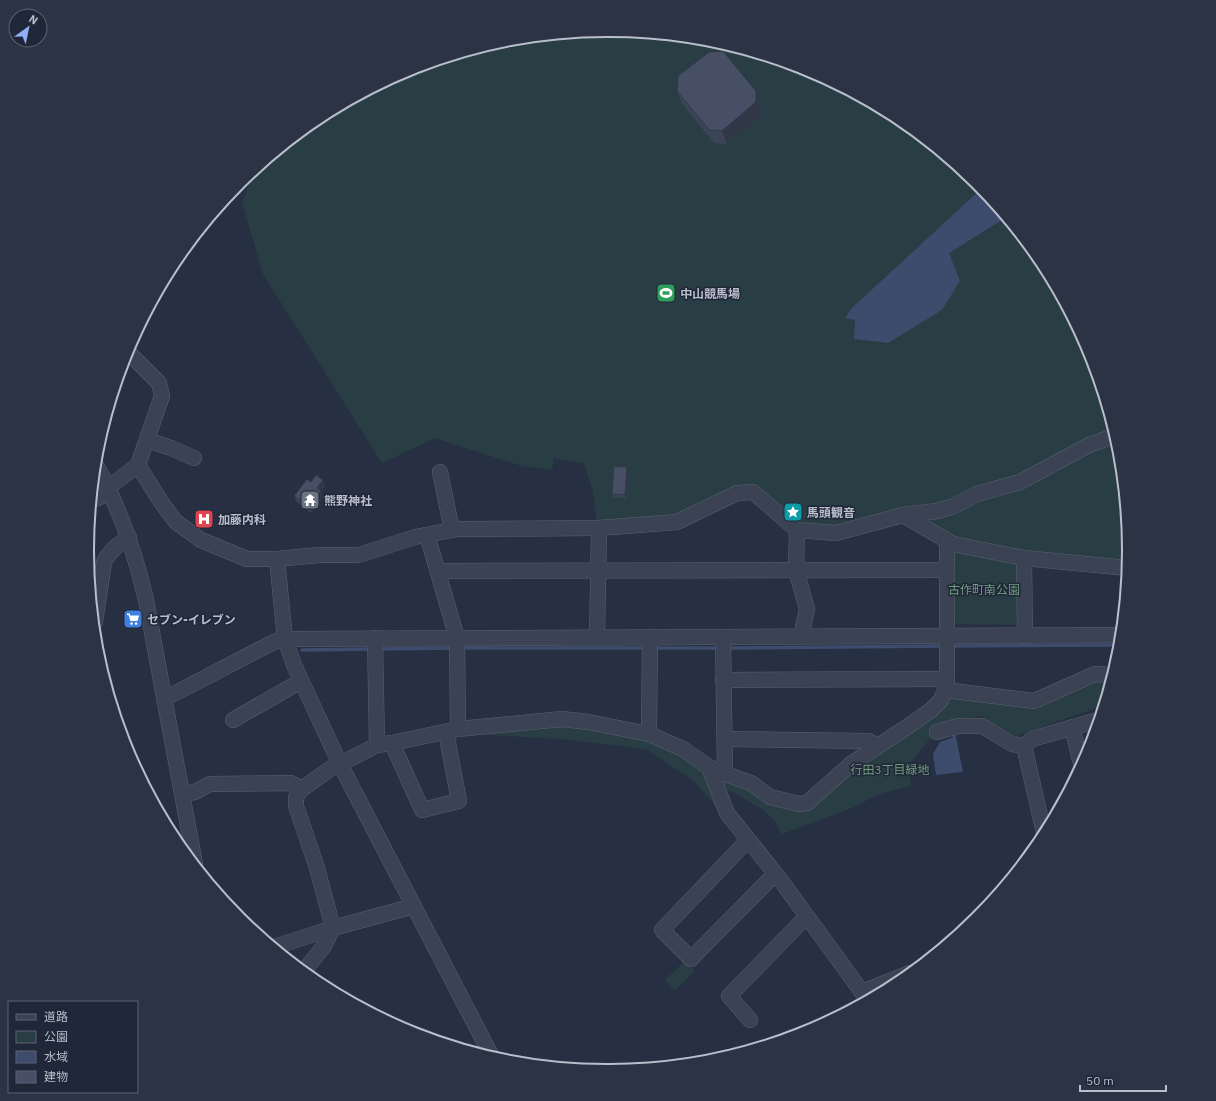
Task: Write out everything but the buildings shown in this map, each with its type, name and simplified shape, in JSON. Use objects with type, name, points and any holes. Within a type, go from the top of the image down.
[{"type":"street","points":[[98,498],[102,496],[109,488],[138,465],[162,396],[159,383],[133,357]]},
{"type":"street","points":[[138,465],[161,502],[176,522],[201,540],[247,559],[319,555],[359,555],[415,537],[452,530],[599,528],[677,522],[737,493],[753,492],[797,530],[836,533],[903,515],[937,512],[954,506],[977,494],[1020,482],[1089,445],[1109,438]]},
{"type":"street","points":[[147,440],[194,458]]},
{"type":"street","points":[[101,472],[109,488],[129,538],[140,572],[193,852]]},
{"type":"street","points":[[440,472],[452,530]]},
{"type":"street","points":[[903,515],[953,544],[1024,558],[1121,567]]},
{"type":"street","points":[[597,638],[599,528]]},
{"type":"street","points":[[797,530],[796,570],[806,609],[801,637]]},
{"type":"street","points":[[392,743],[422,810],[459,801],[452,730],[458,656],[457,638],[427,535]]},
{"type":"street","points":[[98,601],[104,562],[107,556],[114,548],[129,538]]},
{"type":"street","points":[[308,967],[324,946],[333,928],[317,868],[296,806],[296,797],[302,789],[330,768],[377,745],[452,730],[562,719],[588,722],[650,734],[683,750],[709,767],[751,783],[770,797],[799,804],[807,803],[851,764],[910,725],[931,710],[941,700],[946,684],[948,541]]},
{"type":"street","points":[[277,558],[285,639],[294,665],[340,764],[488,1050]]},
{"type":"street","points":[[1024,558],[1025,636]]},
{"type":"street","points":[[438,571],[947,570]]},
{"type":"street","points":[[166,710],[274,642],[285,639],[1114,635]]},
{"type":"street","points":[[650,637],[650,734]]},
{"type":"street","points":[[723,637],[725,774]]},
{"type":"street","points":[[375,638],[377,745]]},
{"type":"street","points":[[724,680],[946,684],[1034,701],[1095,674],[1106,675]]},
{"type":"street","points":[[233,720],[301,680]]},
{"type":"street","points":[[1024,746],[1032,739],[1092,722]]},
{"type":"street","points":[[937,732],[958,726],[982,726],[1012,744],[1024,746]]},
{"type":"street","points":[[1072,727],[1079,755]]},
{"type":"street","points":[[725,739],[868,741],[878,746]]},
{"type":"street","points":[[1024,746],[1042,825]]},
{"type":"street","points":[[709,767],[727,813],[775,874],[864,996]]},
{"type":"street","points":[[182,794],[195,792],[210,784],[291,783],[302,789]]},
{"type":"street","points":[[748,840],[662,930],[691,960],[775,874]]},
{"type":"street","points":[[279,945],[333,928],[414,906]]},
{"type":"street","points":[[750,1020],[729,996],[806,917]]},
{"type":"green space","name":"中山競馬場","points":[[608,37],[675,41],[741,54],[805,76],[865,106],[921,143],[947,164],[971,187],[1015,238],[1035,265],[1053,294],[1069,323],[1082,354],[1094,385],[1108,434],[1017,478],[952,503],[831,528],[800,525],[754,485],[735,486],[675,517],[597,523],[593,491],[584,463],[554,458],[552,470],[522,466],[435,438],[382,463],[263,274],[242,202],[248,184],[269,164],[295,143],[351,106],[411,76],[475,54],[541,41]]},
{"type":"green space","points":[[1110,443],[1117,483],[1121,560],[1023,550],[951,536],[916,518],[1059,466]]},
{"type":"green space","name":"古作町南公園","points":[[950,548],[1019,561],[1018,620],[1013,625],[957,624],[950,618]]},
{"type":"green space","name":"行田3丁目緑地","points":[[1096,680],[1105,681],[1096,708],[1015,736],[980,716],[943,723],[911,762],[910,786],[879,794],[852,808],[782,834],[774,820],[762,809],[735,793],[713,787],[721,812],[694,781],[646,749],[561,739],[469,734],[560,726],[588,728],[653,741],[751,789],[769,802],[825,793],[951,695],[1038,708]]},
{"type":"green space","points":[[685,961],[695,971],[675,990],[665,980]]},
{"type":"water","points":[[977,193],[1001,221],[949,253],[960,281],[942,310],[888,343],[854,339],[855,320],[845,318],[852,308]]},
{"type":"water","points":[[955,732],[963,772],[936,775],[933,754],[940,742],[952,738]]},
{"type":"waterway","points":[[950,646],[1113,645]]},
{"type":"waterway","points":[[726,648],[944,646]]},
{"type":"waterway","points":[[378,649],[454,648]]},
{"type":"waterway","points":[[460,648],[646,648]]},
{"type":"waterway","points":[[654,648],[720,648]]},
{"type":"waterway","points":[[302,650],[372,649]]},
{"type":"place","name":"中山競馬場","points":[[666,293]]},
{"type":"place","name":"熊野神社","points":[[310,500]]},
{"type":"place","name":"馬頭観音","points":[[793,512]]},
{"type":"place","name":"加藤内科","points":[[204,519]]},
{"type":"place","name":"セブン-イレブン","points":[[133,619]]}]
